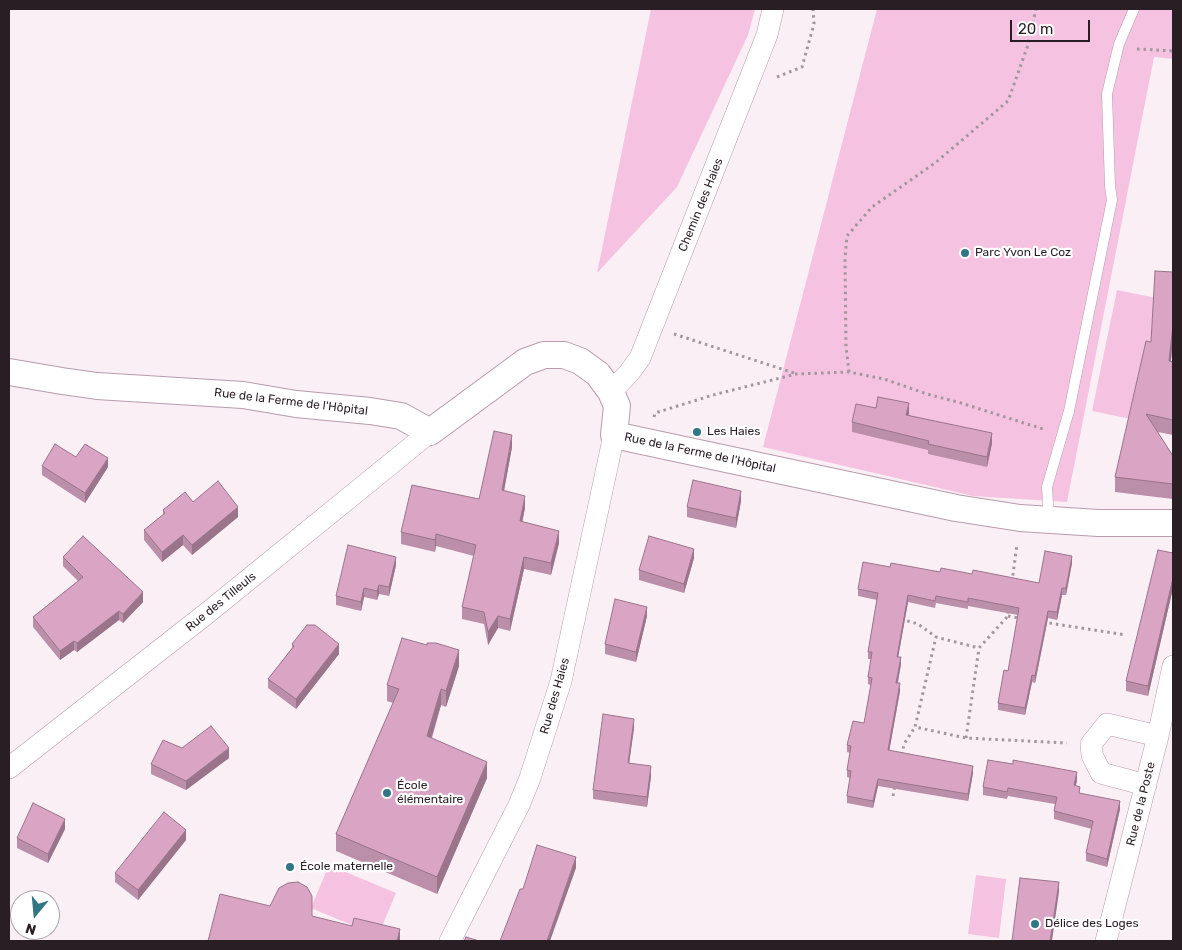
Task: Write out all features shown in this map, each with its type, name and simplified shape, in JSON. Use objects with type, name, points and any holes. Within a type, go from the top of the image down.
[{"type":"street","name":"Chemin des Haies","points":[[611,392],[640,358],[767,34],[773,9]]},
{"type":"street","name":"Rue de la Ferme de l'Hôpital","points":[[9,372],[98,386],[243,395],[296,404],[370,411],[401,416],[430,432],[524,362],[544,355],[564,355],[580,361],[598,374],[611,392],[617,406],[614,435],[956,508],[1020,518],[1098,523],[1173,523]]},
{"type":"street","name":"Rue des Tilleuls","points":[[9,768],[206,614],[430,432]]},
{"type":"street","name":"Rue des Haies","points":[[450,941],[519,805],[530,778],[561,681],[614,435]]},
{"type":"street","name":"Rue de la Poste","points":[[1106,941],[1158,736],[1173,666]]},
{"type":"street","points":[[1146,785],[1101,773],[1092,755],[1091,744],[1107,724],[1158,736]]},
{"type":"lane","points":[[1050,520],[1047,487],[1069,411],[1112,200],[1108,94],[1119,44],[1134,9]]},
{"type":"path","points":[[746,89],[802,67],[814,24],[813,9]]},
{"type":"path","points":[[849,372],[846,336],[845,258],[848,236],[872,207],[935,164],[1008,101],[1028,45],[1036,9]]},
{"type":"path","points":[[1116,54],[1140,48],[1173,51]]},
{"type":"path","points":[[652,327],[796,374]]},
{"type":"path","points":[[645,441],[655,414],[712,395],[796,374],[849,372],[884,379],[1062,435]]},
{"type":"path","points":[[1011,587],[1020,518]]},
{"type":"path","points":[[966,738],[979,648],[1008,616],[1009,606]]},
{"type":"path","points":[[1008,616],[1026,619]]},
{"type":"path","points":[[900,619],[918,624],[936,637],[979,648]]},
{"type":"path","points":[[1035,620],[1126,635]]},
{"type":"path","points":[[900,762],[904,744],[915,727],[936,637]]},
{"type":"path","points":[[915,727],[966,738],[1091,744]]},
{"type":"path","points":[[893,796],[897,779]]},
{"type":"shaded area","points":[[651,9],[755,9],[748,35],[677,187],[597,273]]},
{"type":"shaded area","name":"Parc Yvon Le Coz","points":[[877,9],[1173,9],[1173,59],[1154,57],[1067,502],[973,496],[763,447]]},
{"type":"shaded area","points":[[1117,290],[1161,299],[1136,420],[1092,411]]},
{"type":"shaded area","points":[[329,865],[396,893],[378,936],[311,908]]},
{"type":"shaded area","points":[[976,875],[1006,879],[999,938],[968,934]]},
{"type":"building","points":[[1155,271],[1173,272],[1173,325],[1169,361],[1173,362],[1173,420],[1146,414],[1173,456],[1173,484],[1115,477],[1146,341],[1151,342]]},
{"type":"building","points":[[878,397],[909,403],[906,415],[992,433],[987,457],[928,444],[929,441],[852,422],[856,404],[876,408]]},
{"type":"building","points":[[494,431],[512,435],[502,490],[525,496],[520,521],[559,531],[551,563],[524,557],[510,619],[498,616],[488,632],[484,612],[462,607],[476,545],[436,534],[435,540],[401,532],[412,485],[479,499]]},
{"type":"building","points":[[55,444],[76,457],[85,444],[108,458],[85,493],[42,466]]},
{"type":"building","points":[[693,480],[741,491],[736,518],[687,507]]},
{"type":"building","points":[[218,481],[238,507],[192,545],[183,535],[162,552],[144,530],[165,513],[163,510],[185,492],[193,502]]},
{"type":"building","points":[[83,536],[143,592],[123,614],[119,611],[77,643],[74,641],[60,651],[33,617],[83,577],[63,557]]},
{"type":"building","points":[[649,536],[694,549],[684,584],[639,570]]},
{"type":"building","points":[[348,545],[396,557],[389,587],[379,585],[377,591],[364,588],[361,602],[336,596]]},
{"type":"building","points":[[1158,550],[1173,553],[1173,578],[1148,686],[1126,681]]},
{"type":"building","points":[[1045,551],[1072,556],[1066,588],[1062,588],[1057,612],[1048,611],[1035,676],[1032,675],[1025,708],[998,703],[1004,670],[1008,671],[1019,608],[968,598],[968,602],[936,596],[935,601],[908,595],[897,657],[901,657],[896,683],[900,683],[888,750],[973,766],[968,794],[878,779],[873,801],[847,796],[851,771],[847,770],[851,746],[847,745],[853,721],[864,723],[872,678],[868,677],[872,652],[868,652],[878,593],[858,589],[863,562],[890,567],[891,563],[940,572],[941,568],[972,574],[973,570],[1039,583]]},
{"type":"building","points":[[615,599],[647,607],[636,652],[605,644]]},
{"type":"building","points":[[307,625],[315,625],[339,644],[296,699],[268,679],[294,646],[292,644]]},
{"type":"building","points":[[402,638],[427,645],[427,643],[436,643],[459,650],[446,691],[441,689],[427,736],[487,762],[437,877],[336,834],[399,689],[387,685]]},
{"type":"building","points":[[603,714],[634,719],[628,763],[651,766],[647,797],[593,790]]},
{"type":"building","points":[[211,726],[229,748],[186,781],[151,764],[163,740],[182,748]]},
{"type":"building","points":[[988,760],[1013,764],[1013,760],[1077,772],[1074,785],[1080,787],[1079,793],[1120,801],[1107,859],[1086,853],[1093,821],[1054,811],[1057,797],[1008,788],[1007,792],[983,787]]},
{"type":"building","points":[[33,803],[65,819],[48,854],[17,838]]},
{"type":"building","points":[[164,812],[186,830],[138,890],[115,873]]},
{"type":"building","points":[[537,845],[576,857],[547,941],[500,941],[520,889],[523,889]]},
{"type":"building","name":"Délice des Loges","points":[[1020,878],[1059,882],[1050,941],[1012,941]]},
{"type":"building","points":[[298,882],[307,887],[312,896],[312,916],[352,926],[354,918],[400,929],[397,941],[208,941],[220,894],[270,906],[279,888],[288,883]]},
{"type":"building","points":[[466,937],[479,941],[464,941]]},
{"type":"place","name":"Parc Yvon Le Coz","points":[[965,253]]},
{"type":"place","name":"Les Haies","points":[[697,432]]},
{"type":"place","name":"École élémentaire","points":[[387,793]]},
{"type":"place","name":"École maternelle","points":[[290,867]]},
{"type":"place","name":"Délice des Loges","points":[[1035,924]]}]
